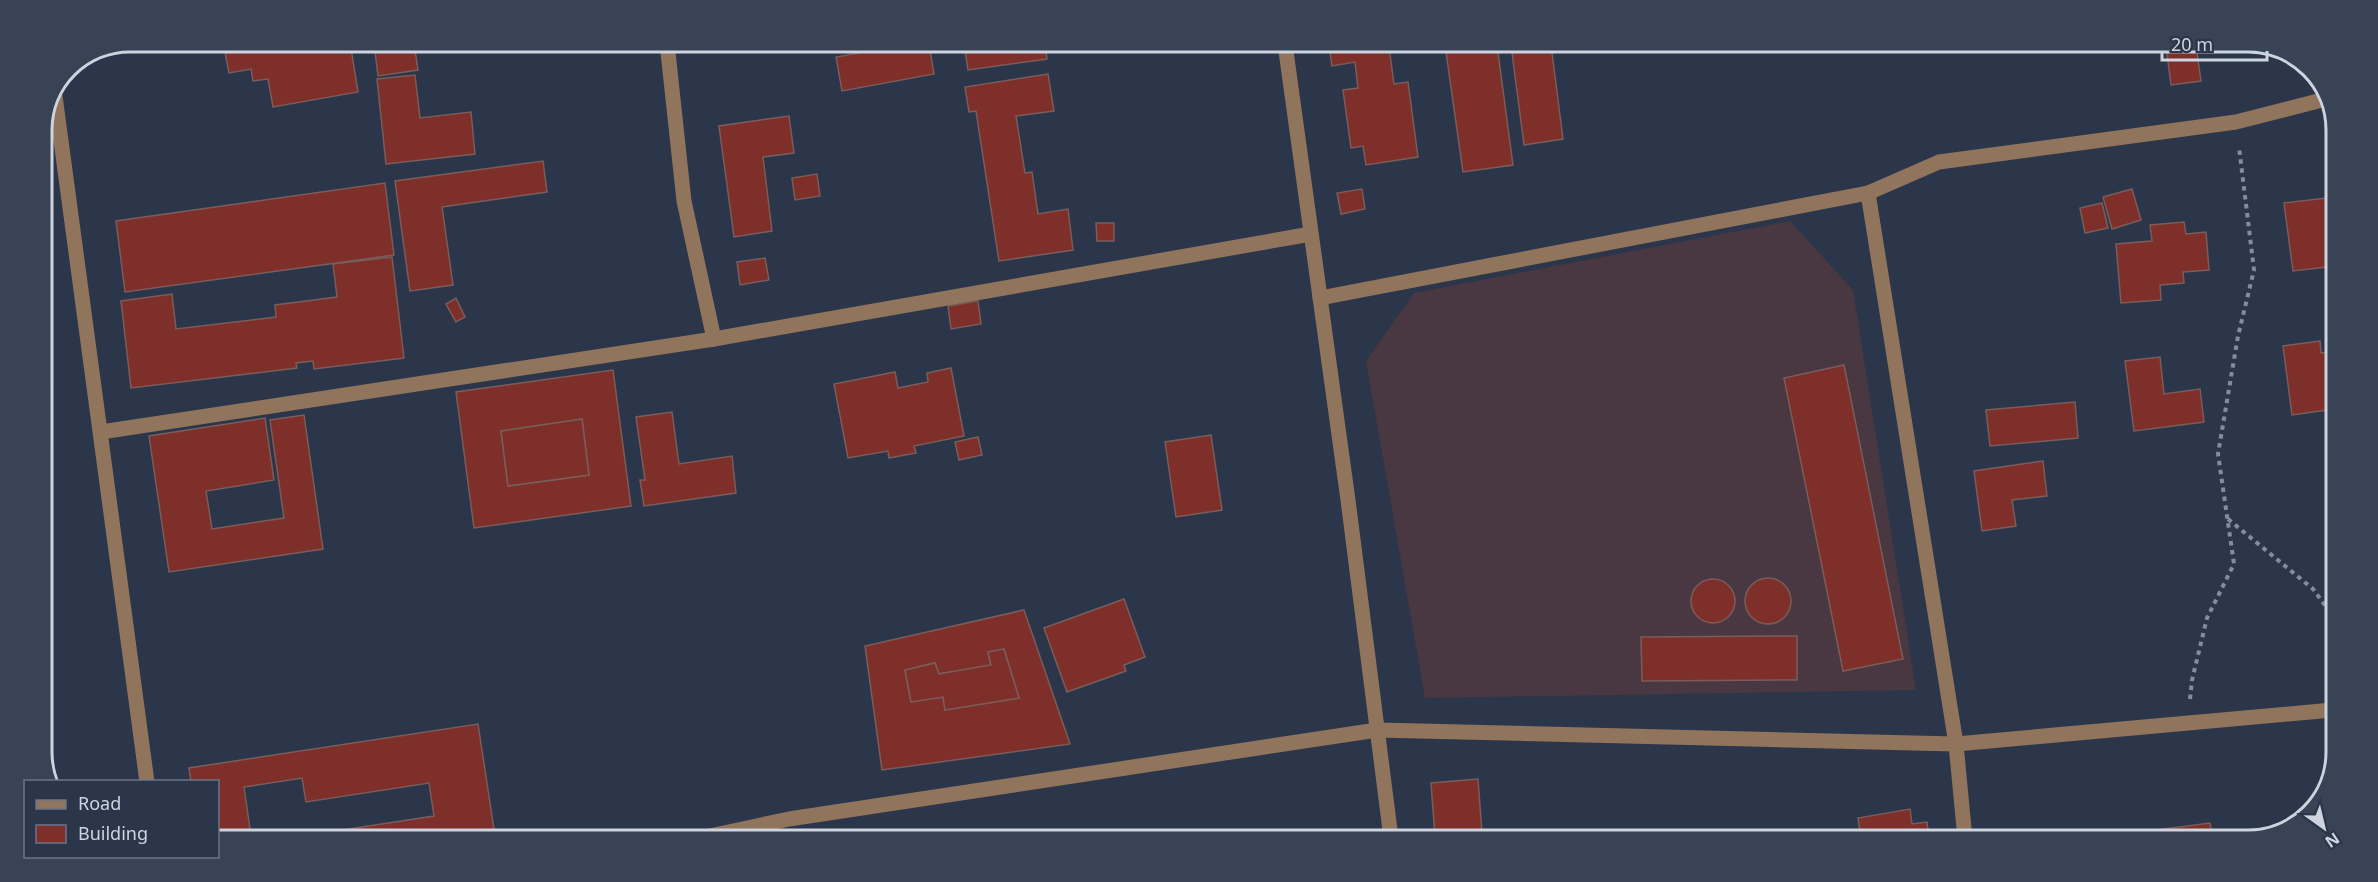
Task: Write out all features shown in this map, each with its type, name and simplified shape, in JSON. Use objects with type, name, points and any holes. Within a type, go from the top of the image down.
[{"type":"street","points":[[668,53],[684,201],[714,339]]},
{"type":"street","points":[[1286,53],[1390,830]]},
{"type":"street","points":[[1320,298],[1868,193],[1939,162],[2236,123],[2319,101]]},
{"type":"street","points":[[56,106],[147,780]]},
{"type":"street","points":[[1868,193],[1956,744],[1964,830]]},
{"type":"street","points":[[101,432],[714,339],[1311,234]]},
{"type":"street","points":[[738,830],[789,819],[1377,730],[1956,744],[2326,711]]},
{"type":"path","points":[[2189,723],[2192,680],[2207,618],[2234,564],[2218,454],[2238,336],[2254,270],[2236,123]]},
{"type":"path","points":[[2227,519],[2313,589],[2326,607]]},
{"type":"shaded area","points":[[1790,221],[1853,290],[1916,690],[1425,698],[1366,361],[1414,293]]},
{"type":"building","points":[[225,53],[352,53],[358,92],[273,107],[268,79],[253,81],[251,69],[229,73]]},
{"type":"building","points":[[375,53],[415,53],[418,70],[378,76]]},
{"type":"building","points":[[858,53],[930,53],[934,74],[842,91],[836,57]]},
{"type":"building","points":[[965,53],[1046,53],[1047,59],[968,70]]},
{"type":"building","points":[[1330,53],[1390,53],[1394,84],[1408,82],[1418,157],[1366,165],[1363,146],[1351,148],[1343,90],[1358,88],[1355,62],[1332,66]]},
{"type":"building","points":[[1446,53],[1498,53],[1513,165],[1463,172]]},
{"type":"building","points":[[1512,53],[1552,53],[1563,139],[1524,145]]},
{"type":"building","points":[[2167,53],[2197,53],[2201,81],[2171,85]]},
{"type":"building","points":[[1048,74],[1054,111],[1016,116],[1025,173],[1032,172],[1038,214],[1068,209],[1073,250],[999,261],[976,111],[969,112],[965,87]]},
{"type":"building","points":[[415,75],[420,118],[471,112],[475,154],[386,164],[377,79]]},
{"type":"building","points":[[789,116],[794,153],[763,157],[772,231],[734,237],[719,126]]},
{"type":"building","points":[[543,161],[547,192],[442,207],[453,285],[410,291],[395,181]]},
{"type":"building","points":[[817,174],[820,196],[795,200],[792,178]]},
{"type":"building","points":[[385,183],[394,255],[125,292],[116,221]]},
{"type":"building","points":[[1362,189],[1365,209],[1341,214],[1337,193]]},
{"type":"building","points":[[2132,189],[2141,220],[2112,229],[2103,197]]},
{"type":"building","points":[[2325,198],[2325,267],[2293,271],[2284,203]]},
{"type":"building","points":[[2102,203],[2108,228],[2085,233],[2080,208]]},
{"type":"building","points":[[2184,222],[2186,234],[2206,232],[2209,270],[2183,272],[2184,283],[2160,285],[2161,300],[2121,303],[2116,244],[2152,241],[2150,225]]},
{"type":"building","points":[[1096,223],[1114,223],[1114,241],[1097,241]]},
{"type":"building","points":[[392,257],[404,358],[314,369],[313,361],[296,363],[297,368],[131,388],[121,301],[172,294],[176,329],[276,317],[275,305],[337,297],[333,264]]},
{"type":"building","points":[[765,258],[769,280],[740,285],[737,262]]},
{"type":"building","points":[[456,298],[465,317],[456,322],[446,304]]},
{"type":"building","points":[[978,301],[981,324],[951,329],[948,306]]},
{"type":"building","points":[[2320,341],[2321,353],[2325,353],[2325,410],[2292,415],[2283,346]]},
{"type":"building","points":[[2160,357],[2164,394],[2200,389],[2204,422],[2134,431],[2125,361]]},
{"type":"building","points":[[1844,365],[1903,659],[1843,671],[1784,378]]},
{"type":"building","points":[[951,368],[964,436],[914,446],[916,453],[889,458],[888,451],[848,458],[834,384],[895,372],[898,388],[928,382],[927,373]]},
{"type":"building","points":[[613,370],[631,506],[474,528],[456,392]],"holes":[[[582,419],[589,475],[508,486],[501,431]]]},
{"type":"building","points":[[2075,402],[2078,438],[1990,446],[1986,410]]},
{"type":"building","points":[[672,412],[679,464],[732,456],[736,493],[644,506],[640,480],[645,480],[636,417]]},
{"type":"building","points":[[304,415],[323,549],[169,572],[149,436],[265,418],[274,480],[206,491],[212,529],[284,518],[270,420]]},
{"type":"building","points":[[582,419],[589,475],[508,486],[501,431]]},
{"type":"building","points":[[1211,435],[1222,510],[1176,517],[1165,442]]},
{"type":"building","points":[[978,437],[982,455],[959,460],[955,442]]},
{"type":"building","points":[[2043,461],[2047,496],[2012,500],[2016,526],[1982,531],[1974,471]]},
{"type":"building","points":[[1768,578],[1777,579],[1785,584],[1790,592],[1790,610],[1785,618],[1777,623],[1768,624],[1759,623],[1751,618],[1746,610],[1745,601],[1746,592],[1751,584],[1759,579]]},
{"type":"building","points":[[1713,579],[1722,580],[1729,585],[1734,592],[1734,610],[1729,617],[1722,622],[1713,623],[1704,622],[1697,617],[1692,610],[1691,601],[1692,592],[1697,585],[1704,580]]},
{"type":"building","points":[[1124,599],[1145,657],[1124,665],[1126,671],[1067,692],[1044,628]]},
{"type":"building","points":[[1024,610],[1070,744],[882,770],[865,646]],"holes":[[[1004,649],[1019,698],[945,710],[943,697],[911,702],[905,670],[935,663],[939,674],[991,665],[988,652]]]},
{"type":"building","points":[[1797,636],[1797,680],[1642,681],[1641,637]]},
{"type":"building","points":[[1004,649],[1019,698],[945,710],[943,697],[911,702],[905,670],[935,663],[939,674],[991,665],[988,652]]},
{"type":"building","points":[[478,724],[494,830],[342,830],[434,816],[429,783],[306,802],[302,778],[244,787],[250,830],[219,830],[219,780],[191,780],[189,768]]},
{"type":"building","points":[[1478,779],[1482,830],[1434,830],[1431,783]]},
{"type":"building","points":[[1910,809],[1912,824],[1927,822],[1928,830],[1860,830],[1858,818]]},
{"type":"building","points":[[2210,823],[2211,830],[2156,830]]}]
